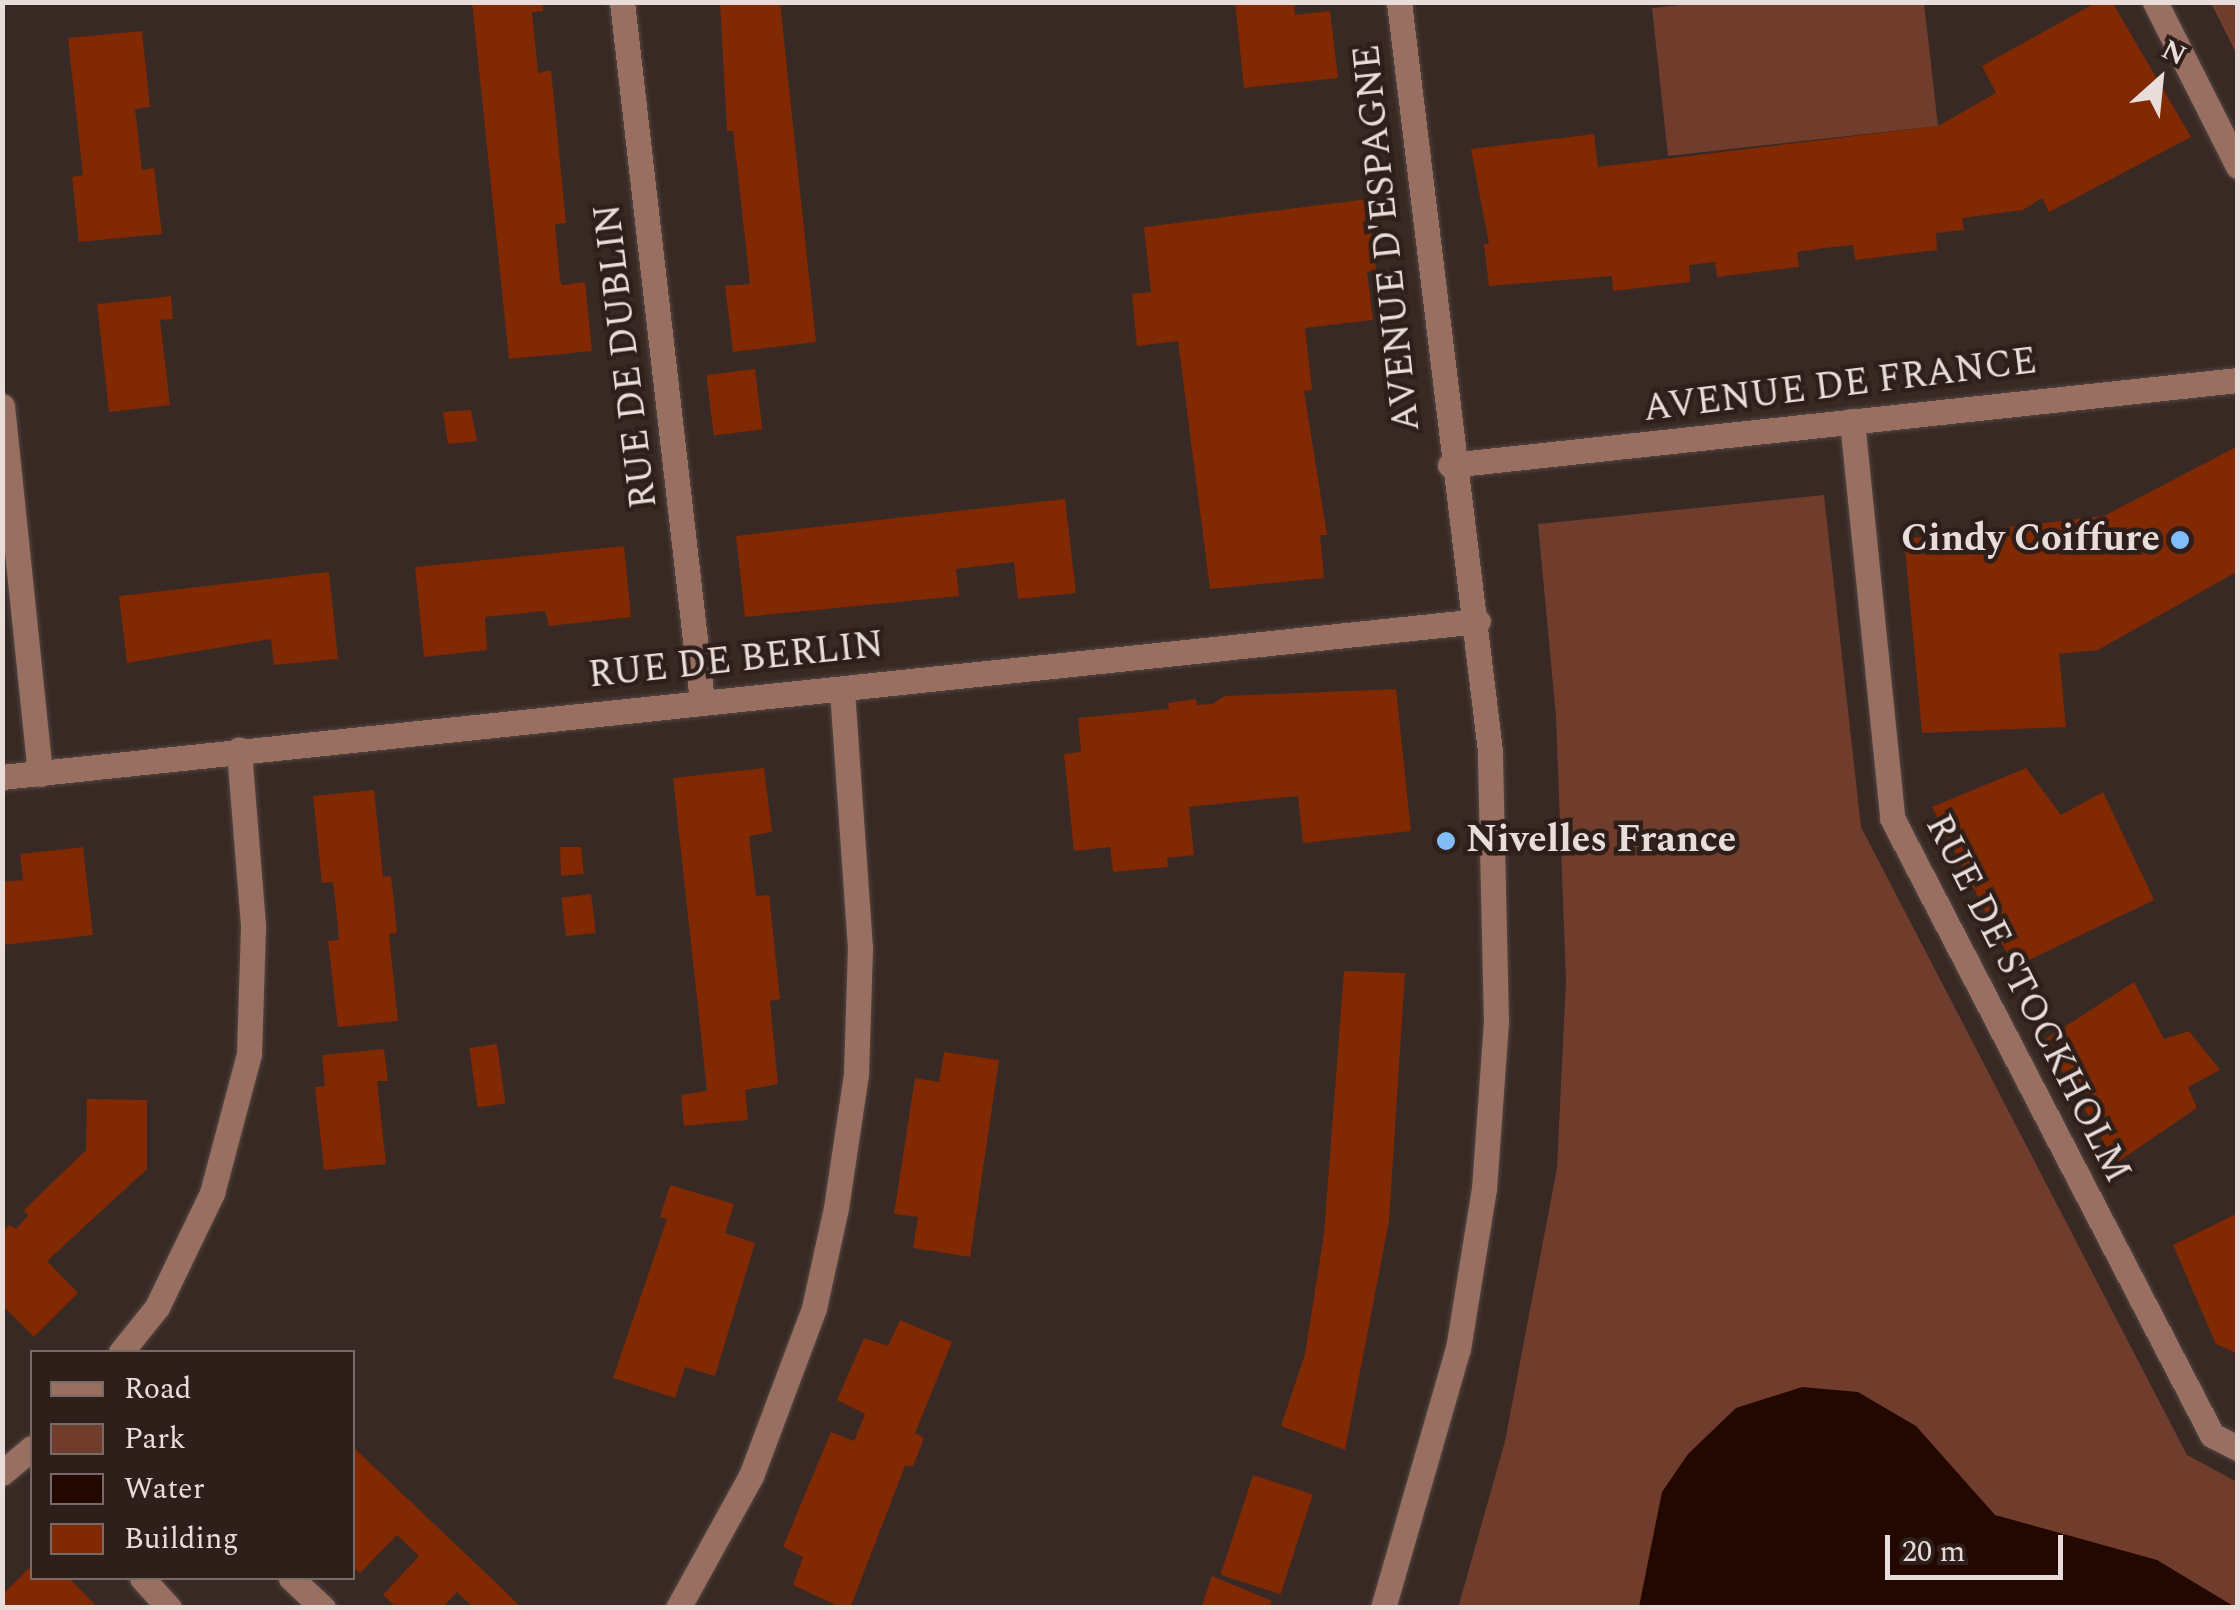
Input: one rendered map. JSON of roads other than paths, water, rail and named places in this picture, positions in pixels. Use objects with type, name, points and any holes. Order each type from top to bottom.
[{"type":"street","name":"RUE DE DUBLIN","points":[[622,2],[702,701]]},
{"type":"street","name":"AVENUE D'ESPAGNE","points":[[1383,1608],[1458,1349],[1484,1189],[1496,1022],[1490,751],[1478,622],[1450,465],[1399,2]]},
{"type":"street","points":[[2155,2],[2238,166]]},
{"type":"street","name":"AVENUE DE FRANCE","points":[[1450,465],[2238,380]]},
{"type":"street","points":[[2,406],[40,774]]},
{"type":"street","name":"RUE DE STOCKHOLM","points":[[1852,421],[1892,818],[2212,1435],[2238,1448]]},
{"type":"street","name":"RUE DE BERLIN","points":[[2,778],[1478,622]]},
{"type":"street","points":[[678,1608],[751,1476],[814,1308],[836,1208],[856,1074],[860,948],[842,689]]},
{"type":"street","points":[[123,1350],[156,1307],[212,1193],[249,1054],[252,926],[239,750]]},
{"type":"street","points":[[2,1474],[30,1454]]},
{"type":"street","points":[[144,1580],[169,1608]]},
{"type":"street","points":[[293,1580],[323,1608]]},
{"type":"water","points":[[1802,1387],[1858,1392],[1916,1426],[1995,1515],[2157,1560],[2235,1607],[1639,1607],[1662,1492],[1688,1454],[1736,1408]]},
{"type":"place","name":"Cindy Coiffure","points":[[2180,540]]},
{"type":"place","name":"Nivelles France","points":[[1446,841]]}]
